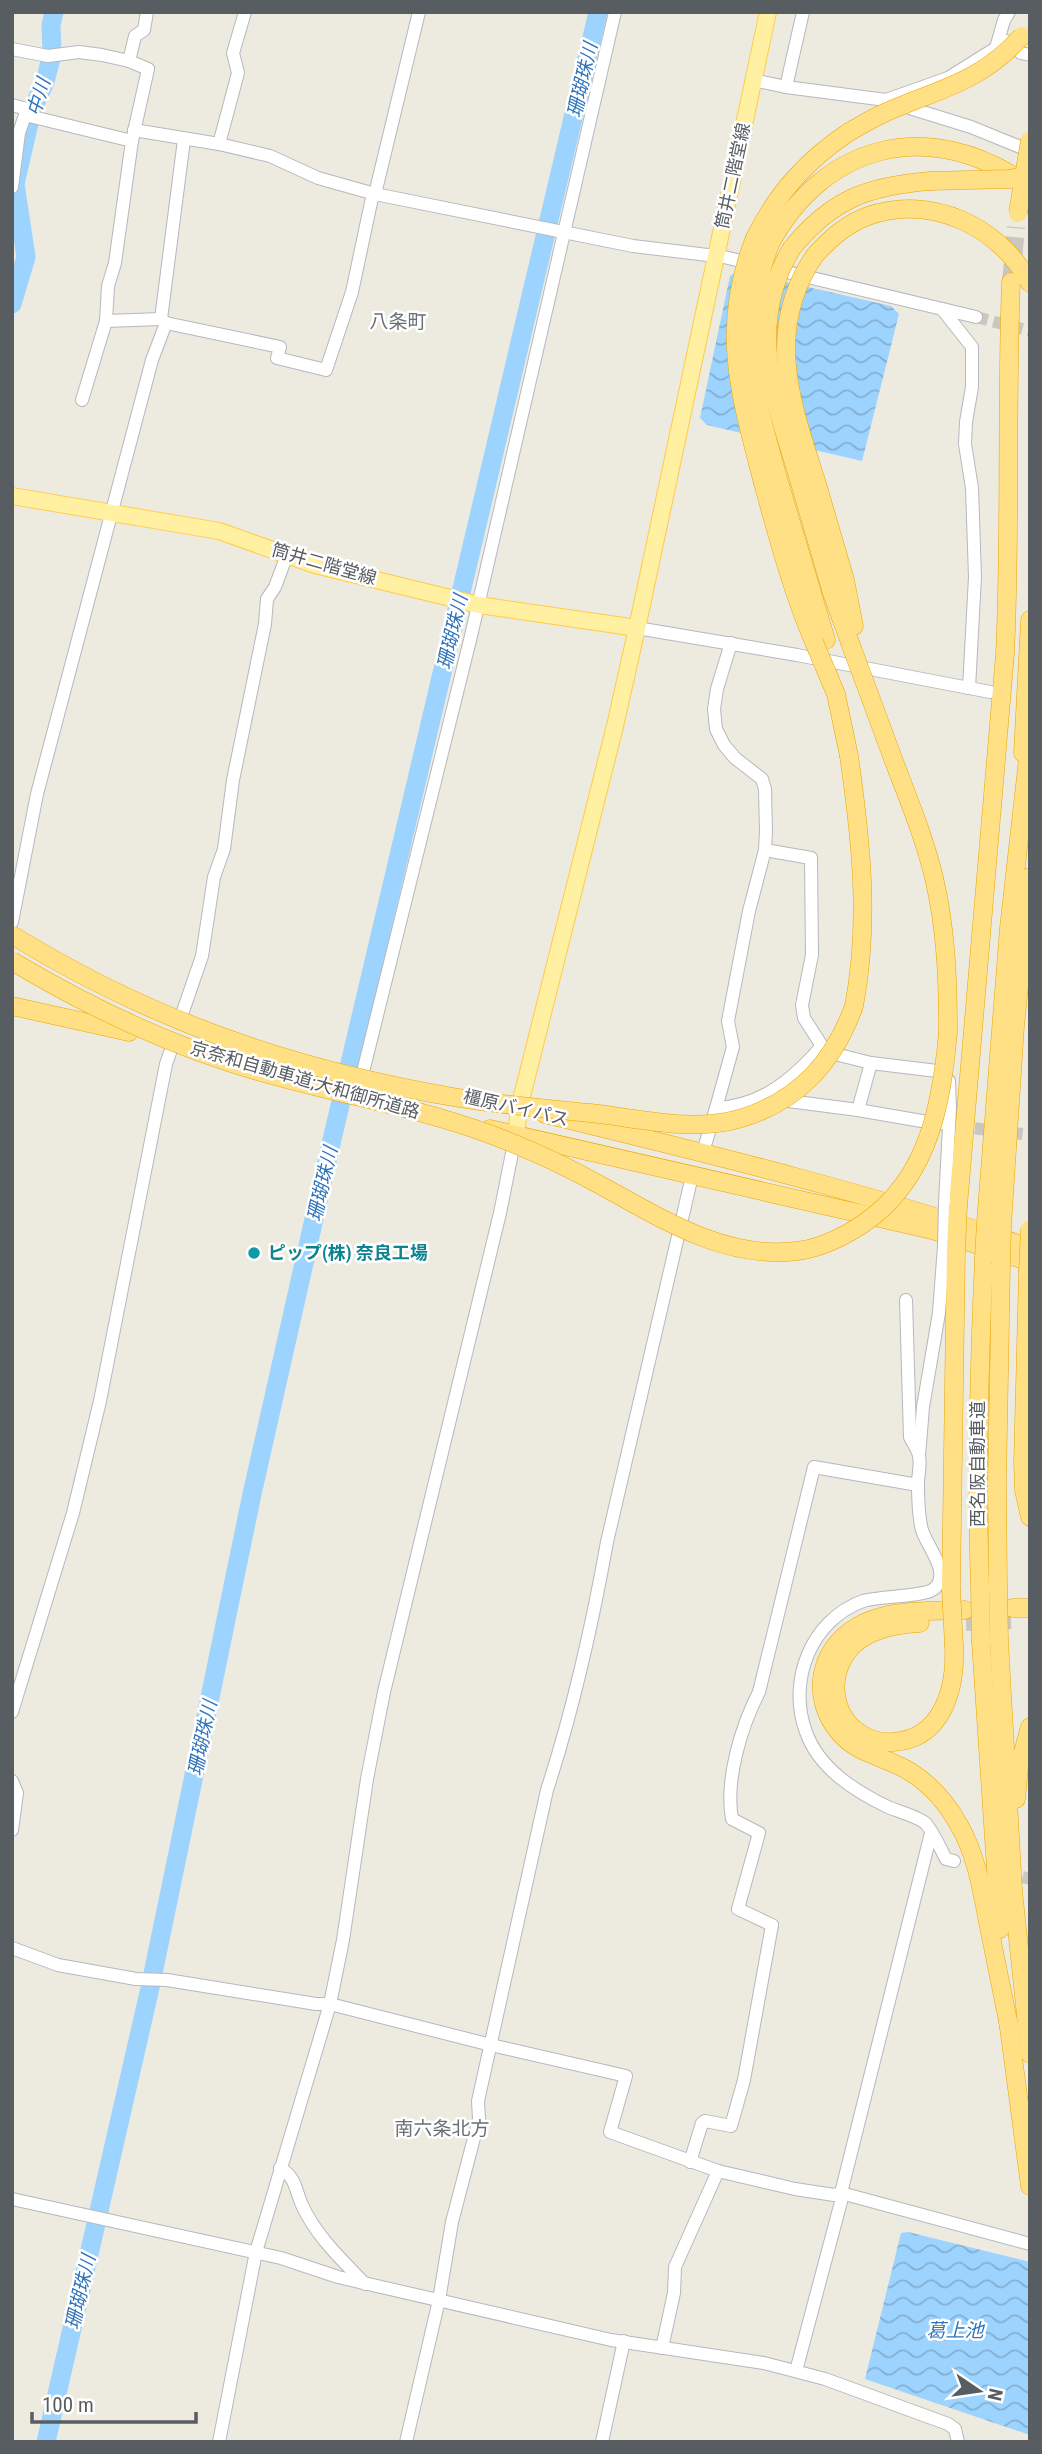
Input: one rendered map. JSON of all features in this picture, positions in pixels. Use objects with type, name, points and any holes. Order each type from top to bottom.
[{"type":"highway","points":[[763,240],[768,212],[804,166],[849,132],[881,114],[968,79],[990,67],[1008,52],[1026,31]]},
{"type":"highway","points":[[1017,220],[1030,140]]},
{"type":"highway","points":[[763,240],[814,186],[846,165],[888,149],[939,147],[962,152],[997,167],[1030,187]]},
{"type":"highway","points":[[808,484],[771,382],[767,353],[768,306],[778,274],[792,248],[823,215],[857,194],[900,183],[1030,176]]},
{"type":"highway","points":[[808,484],[789,389],[785,351],[789,314],[795,290],[816,255],[846,227],[888,211],[928,211],[950,215],[992,236],[1010,252],[1030,283]]},
{"type":"highway","name":"京奈和自動車道;大和御所道路","points":[[12,935],[98,985],[197,1029],[290,1060],[455,1098],[665,1123],[718,1123],[741,1119],[764,1110],[805,1084],[836,1048],[854,1006],[863,940],[862,853],[849,756],[836,694],[771,483],[754,382],[749,331],[763,240]]},
{"type":"highway","points":[[1010,2031],[981,1883],[960,1825],[941,1798],[919,1777],[847,1740],[830,1720],[821,1694],[824,1668],[830,1655],[846,1634],[858,1625],[903,1612],[965,1616],[905,1624],[887,1627],[861,1638],[845,1654],[835,1679],[835,1693],[844,1718],[853,1728],[875,1741],[900,1741],[924,1732],[945,1708],[955,1662],[954,1646],[951,1589],[950,1248],[1005,654],[1009,570],[1008,357],[1011,282]]},
{"type":"highway","name":"京奈和自動車道;大和御所道路","points":[[12,961],[113,1016],[190,1049],[236,1065],[450,1121],[494,1136],[569,1168],[667,1222],[716,1243],[756,1251],[797,1251],[821,1246],[862,1225],[881,1210],[911,1175],[922,1155],[935,1119],[945,1068],[948,1032],[946,957],[934,878],[922,836],[864,681],[855,648],[845,580],[808,484]]},
{"type":"highway","points":[[1020,820],[1030,620]]},
{"type":"highway","name":"西名阪自動車道","points":[[1030,741],[999,1039],[993,1261],[978,1394],[977,1488],[989,1586],[995,1877],[1010,2031],[1030,2186]]},
{"type":"highway","name":"西名阪自動車道","points":[[994,1224],[1008,1113],[1030,877]]},
{"type":"highway","points":[[1024,929],[1030,898]]},
{"type":"highway","name":"橿原バイパス","points":[[12,943],[114,999],[179,1023],[334,1066],[703,1152],[857,1193],[1024,1245]]},
{"type":"highway","name":"橿原バイパス","points":[[12,970],[129,1032],[247,1070],[353,1097],[932,1230],[1029,1267]]},
{"type":"highway","points":[[12,1006],[129,1032]]},
{"type":"highway","points":[[1030,1229],[1023,1463],[1024,1490],[1030,1517]]},
{"type":"highway","name":"西名阪自動車道","points":[[990,1642],[1030,2054]]},
{"type":"highway","points":[[1024,2009],[1016,1790],[1018,1767],[1030,1727]]},
{"type":"main road","name":"筒井二階堂線","points":[[516,1135],[519,1108],[637,628],[768,12]]},
{"type":"main road","name":"筒井二階堂線","points":[[12,496],[219,531],[315,565],[477,605],[637,628]]},
{"type":"street","points":[[130,61],[135,36],[144,30],[147,12]]},
{"type":"street","points":[[219,144],[238,73],[233,53],[244,12]]},
{"type":"street","points":[[106,321],[163,321],[280,347],[277,358],[326,370],[352,292],[419,12]]},
{"type":"street","points":[[361,1072],[477,605],[615,12]]},
{"type":"street","points":[[786,87],[803,12]]},
{"type":"street","points":[[886,100],[939,82],[996,48],[1009,12]]},
{"type":"street","points":[[1001,36],[1021,53],[1030,55]]},
{"type":"street","points":[[12,49],[51,55],[79,51],[130,61],[148,69],[133,135],[115,263],[108,286],[106,321],[82,400]]},
{"type":"street","points":[[753,80],[886,100],[982,131],[1030,151]]},
{"type":"street","points":[[12,106],[27,109],[30,117]]},
{"type":"street","points":[[30,117],[133,135],[219,144],[270,156],[318,178],[374,194],[633,246],[715,256],[976,317]]},
{"type":"street","points":[[12,187],[19,133],[30,117]]},
{"type":"street","points":[[12,922],[37,794],[163,321],[184,140]]},
{"type":"street","points":[[942,309],[972,347],[972,387],[965,444],[971,488],[975,577],[969,688]]},
{"type":"street","points":[[179,1023],[202,956],[214,877],[224,849],[233,780],[265,624],[267,599],[275,587],[287,555]]},
{"type":"street","points":[[637,628],[990,692]]},
{"type":"street","points":[[703,1152],[733,1047],[729,1021],[750,911],[765,850],[765,789],[762,779],[723,745],[716,729],[714,709],[717,690],[731,643]]},
{"type":"street","points":[[765,850],[811,858],[812,955],[802,1005],[804,1018],[822,1046],[839,1055],[871,1063],[937,1071],[948,1081],[952,1204]]},
{"type":"street","points":[[716,1108],[736,1107],[762,1097],[806,1064],[822,1046]]},
{"type":"street","points":[[12,1712],[73,1513],[100,1401],[166,1064],[172,1047]]},
{"type":"street","points":[[858,1110],[871,1063]]},
{"type":"street","points":[[762,1097],[943,1125]]},
{"type":"street","points":[[219,2442],[256,2252],[331,2004],[367,1779],[384,1692],[500,1213],[516,1135]]},
{"type":"street","points":[[406,2442],[439,2300],[452,2222],[479,2119],[478,2101],[547,1790],[562,1742],[598,1593],[610,1529],[692,1176]]},
{"type":"street","points":[[950,1248],[923,1407],[918,1485],[922,1532],[941,1572],[939,1583],[933,1591],[923,1594],[885,1596],[863,1601],[844,1611],[826,1625],[813,1643],[803,1666],[799,1690],[806,1732],[816,1753],[832,1773],[886,1806],[926,1823],[946,1859],[954,1861]]},
{"type":"street","points":[[906,1300],[910,1437],[919,1457]]},
{"type":"street","points":[[690,2162],[702,2123],[705,2121],[731,2126],[744,2080],[772,1925],[738,1909],[759,1833],[733,1819],[729,1799],[742,1735],[759,1692],[814,1467],[918,1485]]},
{"type":"street","points":[[12,1781],[18,1793],[12,1830]]},
{"type":"street","points":[[796,2371],[842,2198],[841,2193],[931,1833]]},
{"type":"street","points":[[12,1948],[58,1965],[136,1979],[167,1980],[316,2004],[331,2004],[626,2076],[610,2132],[718,2171],[795,2189],[834,2195],[841,2193],[1030,2244]]},
{"type":"street","points":[[280,2168],[290,2174],[313,2224],[366,2284]]},
{"type":"street","points":[[662,2348],[674,2293],[675,2267],[718,2171]]},
{"type":"street","points":[[12,2199],[256,2252],[366,2284],[611,2340],[764,2363],[796,2371],[948,2424],[957,2433],[958,2442]]},
{"type":"street","points":[[602,2442],[624,2341]]},
{"type":"water","points":[[738,271],[891,306],[899,314],[862,461],[707,425],[700,418],[730,276]]},
{"type":"water","name":"葛上池","points":[[908,2232],[1030,2262],[1030,2435],[865,2379],[901,2233]]},
{"type":"waterway","name":"中川","points":[[12,304],[26,257],[15,184],[32,110],[45,82],[52,54],[51,25],[54,12]]},
{"type":"waterway","name":"珊瑚珠川","points":[[46,2442],[150,1988],[252,1494],[330,1148],[598,12]]},
{"type":"tunnel","points":[[1011,282],[1016,227]]},
{"type":"tunnel","points":[[976,317],[1030,331]]},
{"type":"tunnel","points":[[957,1126],[1030,1135]]},
{"type":"tunnel","points":[[966,1622],[1013,1620]]},
{"type":"tunnel","points":[[1005,1873],[1030,1879]]},
{"type":"place","name":"ピップ(株) 奈良工場","points":[[254,1253]]},
{"type":"district","name":"八条町","points":[[398,321]]},
{"type":"district","name":"南六条北方","points":[[442,2128]]}]
